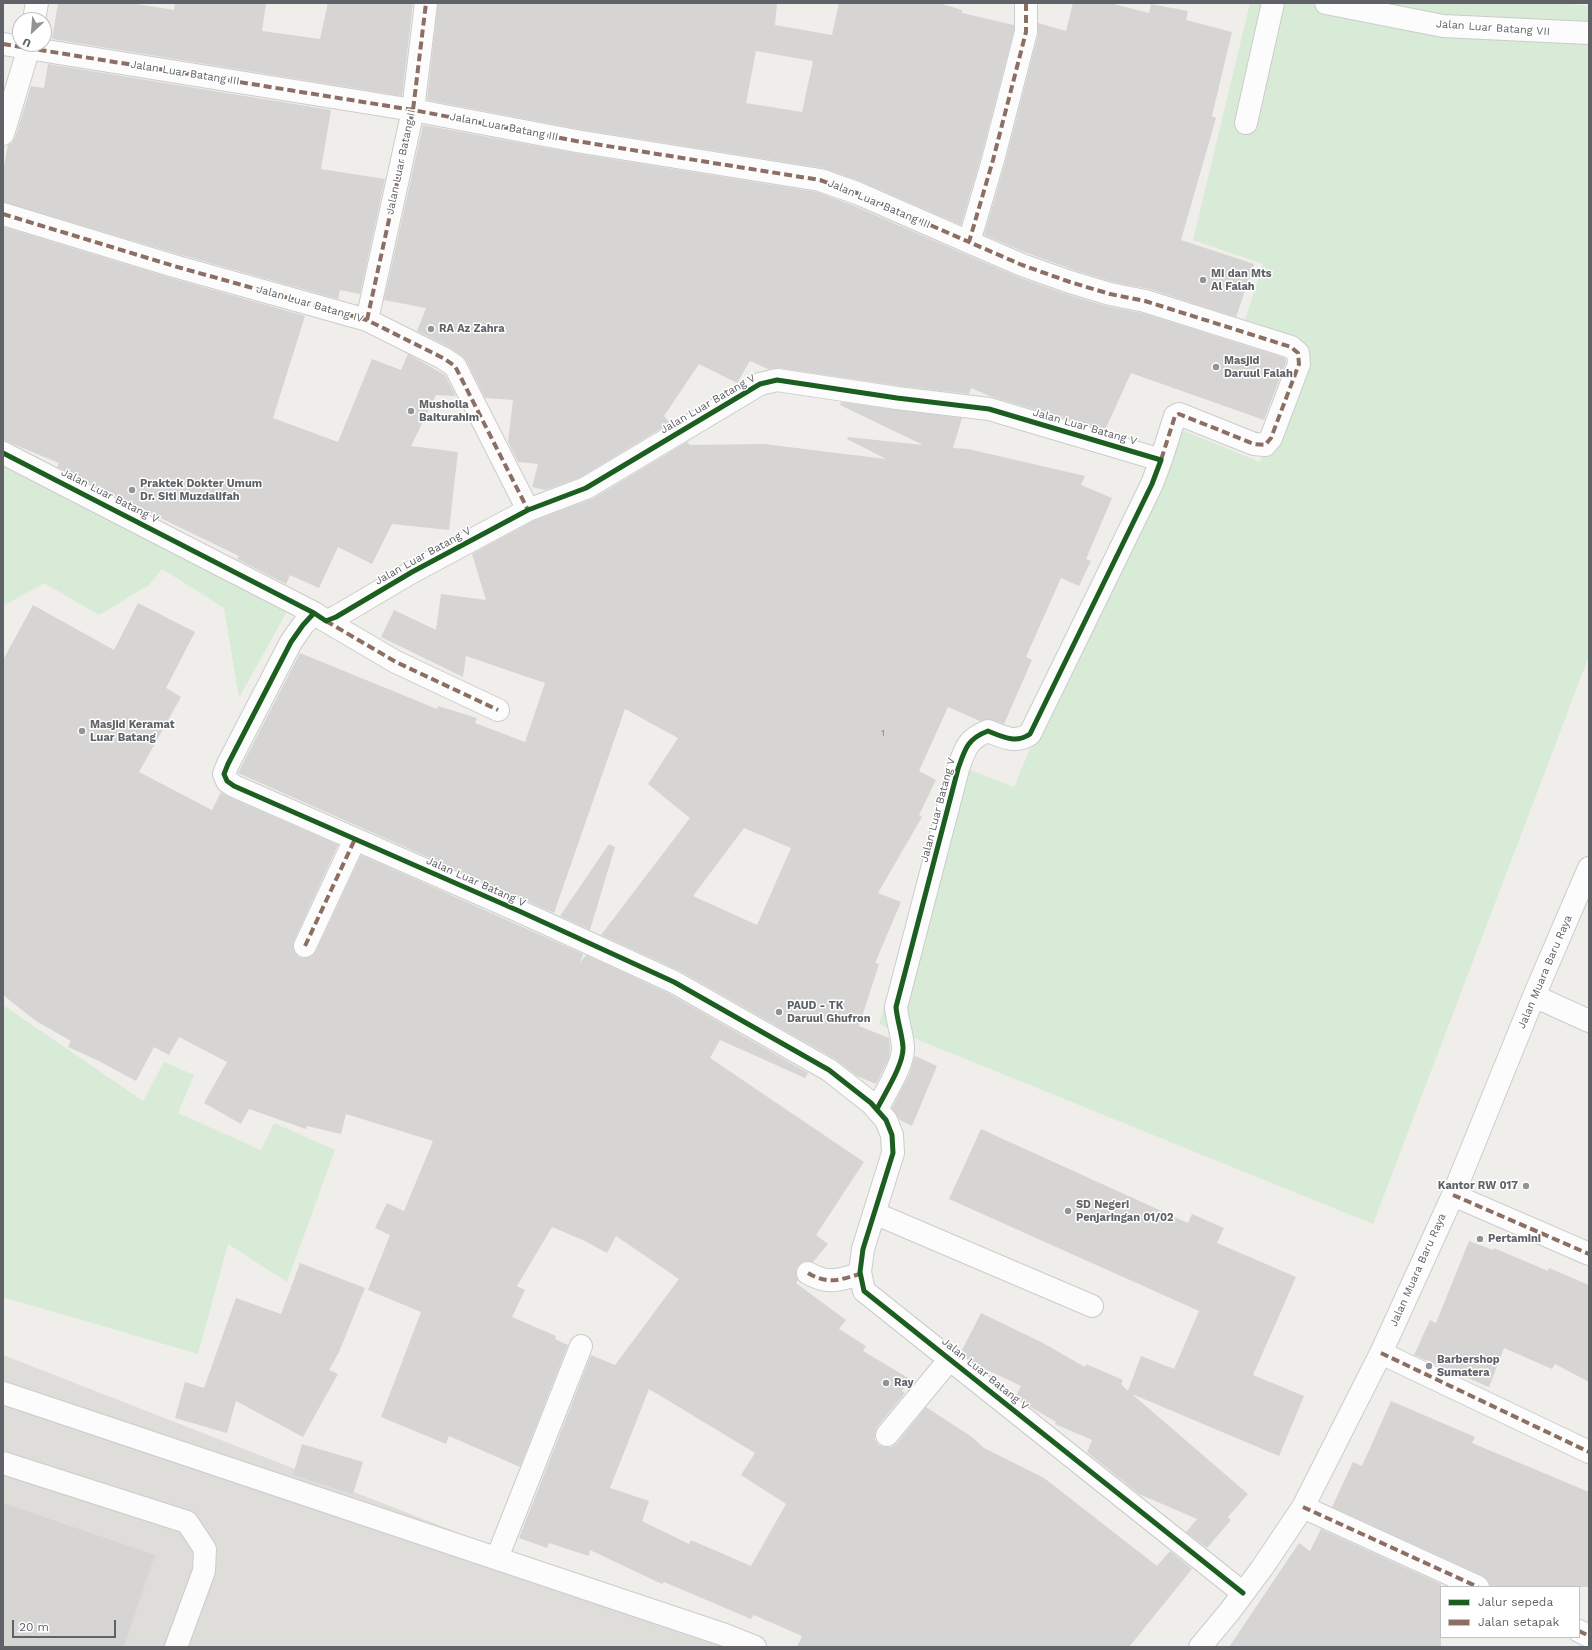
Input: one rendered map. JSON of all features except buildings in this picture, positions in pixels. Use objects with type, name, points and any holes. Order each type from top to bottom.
[{"type":"street","name":"Jalan Luar Batang II","points":[[367,320],[413,110],[426,3]]},
{"type":"street","points":[[969,242],[993,160],[1026,32],[1026,3]]},
{"type":"street","points":[[1246,123],[1273,3]]},
{"type":"street","name":"Jalan Luar Batang VII","points":[[1326,3],[1442,26],[1589,33]]},
{"type":"street","name":"Jalan Luar Batang III","points":[[52,50],[413,110],[576,141],[820,180],[856,193],[1022,265],[1070,282],[1110,294],[1160,306],[1291,347],[1298,354],[1299,364],[1271,438],[1265,445],[1254,444],[1179,414],[1175,416],[1161,460]]},
{"type":"street","points":[[3,134],[27,52]]},
{"type":"street","name":"Jalan Luar Batang IV","points":[[3,214],[174,266],[367,320],[443,358],[455,366],[528,510]]},
{"type":"street","name":"Jalan Luar Batang V","points":[[877,1109],[900,1064],[903,1048],[896,1007],[964,750],[970,741],[977,735],[988,731],[1012,740],[1024,739],[1030,734],[1152,484],[1161,460],[989,409],[897,398],[777,380],[760,384],[586,488],[528,510],[412,572],[336,617],[320,617],[303,625],[291,642],[228,764],[224,774],[227,781],[234,786],[519,911],[674,982],[828,1070],[872,1103],[886,1120],[892,1135],[892,1153],[863,1249],[860,1274],[864,1291],[1243,1593]]},
{"type":"street","name":"Jalan Luar Batang V","points":[[3,453],[320,617]]},
{"type":"street","points":[[320,617],[396,662],[498,710]]},
{"type":"street","points":[[305,946],[355,839]]},
{"type":"street","name":"Jalan Muara Baru Raya","points":[[1200,1647],[1230,1611],[1262,1568],[1303,1507],[1381,1353],[1453,1195],[1534,996],[1583,896],[1589,868]]},
{"type":"street","points":[[1534,996],[1589,1021]]},
{"type":"street","points":[[1453,1195],[1589,1254]]},
{"type":"street","points":[[874,1213],[1092,1306]]},
{"type":"street","points":[[808,1273],[821,1280],[829,1281],[860,1274]]},
{"type":"street","points":[[498,1558],[581,1346]]},
{"type":"street","points":[[1381,1353],[1589,1452]]},
{"type":"street","points":[[887,1435],[950,1359]]},
{"type":"street","points":[[3,1393],[498,1558],[755,1647]]},
{"type":"street","points":[[3,1464],[187,1522],[205,1549],[204,1571],[176,1647]]},
{"type":"street","points":[[1303,1507],[1476,1586]]},
{"type":"street","points":[[1580,1632],[1589,1636]]},
{"type":"shaded area","points":[[3,1355],[751,1647],[3,1647]]},
{"type":"green space","points":[[1250,3],[1561,3],[1589,6],[1589,656],[1373,1224],[879,1024],[955,764],[1014,787],[1165,423],[1260,462],[1300,360],[1240,335],[1263,264],[1193,240]]},
{"type":"green space","points":[[3,467],[290,606],[239,698],[224,608],[162,569],[149,585],[99,615],[44,583],[3,606]]},
{"type":"green space","points":[[3,1005],[143,1101],[164,1062],[194,1075],[178,1113],[261,1150],[274,1123],[335,1150],[287,1282],[228,1244],[198,1354],[3,1297]]},
{"type":"marked path","points":[[367,320],[413,110],[426,3]]},
{"type":"marked path","points":[[1026,3],[1026,32],[993,160],[969,242],[1022,265],[1070,282],[1110,294],[1145,301],[1291,347],[1298,353],[1299,364],[1271,438],[1265,445],[1254,444],[1179,414],[1175,416],[1161,460]]},
{"type":"marked path","points":[[3,44],[413,110],[576,141],[820,180],[857,193],[969,242]]},
{"type":"marked path","points":[[3,214],[174,266],[367,320],[443,358],[455,366],[528,510]]},
{"type":"marked path","points":[[326,621],[396,662],[498,710]]},
{"type":"marked path","points":[[305,946],[355,839]]},
{"type":"marked path","points":[[1453,1195],[1589,1254]]},
{"type":"marked path","points":[[808,1273],[815,1277],[828,1280],[840,1279],[860,1274]]},
{"type":"marked path","points":[[1381,1353],[1589,1452]]},
{"type":"marked path","points":[[1303,1507],[1476,1586]]},
{"type":"marked path","points":[[1580,1632],[1589,1636]]},
{"type":"cycle path","points":[[3,453],[314,613],[326,621],[336,617],[412,572],[528,510],[586,488],[760,384],[777,380],[897,398],[989,409],[1161,460],[1152,484],[1030,734],[1020,739],[1015,739],[1004,737],[988,731],[971,741],[965,750],[958,769],[896,1007],[903,1047],[902,1054],[897,1070],[877,1109]]},
{"type":"cycle path","points":[[314,613],[291,642],[228,764],[224,774],[227,781],[234,786],[519,911],[674,982],[829,1070],[871,1103],[886,1120],[892,1135],[893,1153],[863,1249],[860,1272],[864,1291],[1243,1593]]},
{"type":"place","name":"MI dan Mts Al Falah","points":[[1203,280]]},
{"type":"place","name":"RA Az Zahra","points":[[431,329]]},
{"type":"place","name":"Masjid Daruul Falah","points":[[1216,367]]},
{"type":"place","name":"Musholla Baiturahim","points":[[411,411]]},
{"type":"place","name":"Praktek Dokter Umum Dr. Siti Muzdalifah","points":[[132,490]]},
{"type":"place","name":"Masjid Keramat Luar Batang","points":[[82,731]]},
{"type":"place","name":"PAUD - TK Daruul Ghufron","points":[[779,1012]]},
{"type":"place","name":"Kantor RW 017","points":[[1526,1186]]},
{"type":"place","name":"SD Negeri Penjaringan 01/02","points":[[1068,1211]]},
{"type":"place","name":"Pertamini","points":[[1480,1239]]},
{"type":"place","name":"Barbershop Sumatera","points":[[1429,1366]]},
{"type":"place","name":"Ray","points":[[886,1383]]}]
